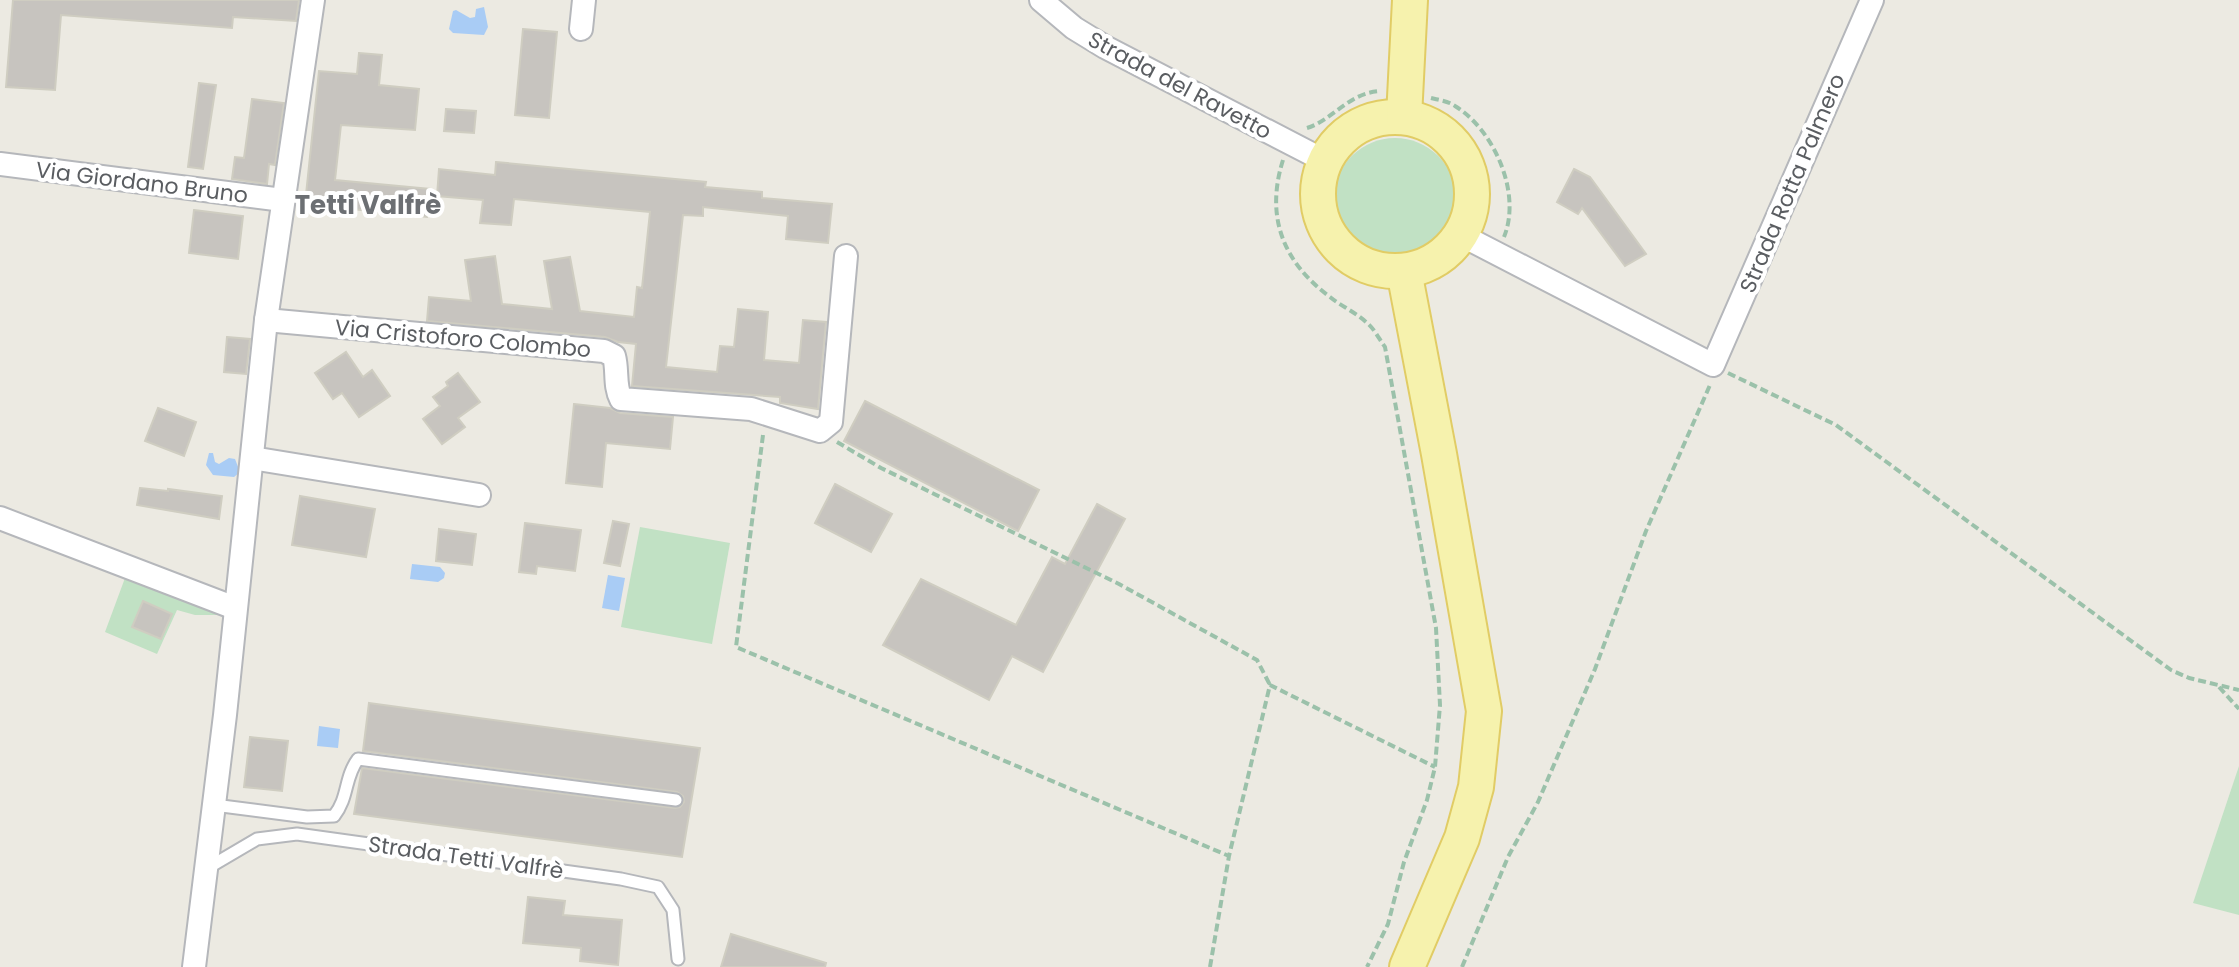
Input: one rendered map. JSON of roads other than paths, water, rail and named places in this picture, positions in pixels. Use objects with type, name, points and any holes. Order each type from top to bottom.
[{"type":"main road","points":[[1404,103],[1450,139],[1468,168],[1472,202],[1461,235],[1436,259],[1404,271],[1369,267],[1340,249],[1329,235],[1318,203],[1318,185],[1325,161],[1340,139],[1353,128],[1386,117],[1404,103],[1410,0]]},
{"type":"main road","points":[[1404,271],[1484,711],[1476,787],[1462,838],[1407,967]]},
{"type":"street","points":[[194,967],[266,320],[313,0]]},
{"type":"street","points":[[581,29],[584,0]]},
{"type":"street","name":"Strada del Ravetto","points":[[1041,0],[1074,28],[1105,47],[1296,135],[1325,161]]},
{"type":"street","name":"Strada Rotta Palmero","points":[[1461,235],[1716,367],[1872,0]]},
{"type":"street","name":"Via Giordano Bruno","points":[[0,164],[283,200]]},
{"type":"street","name":"Via Cristoforo Colombo","points":[[266,320],[604,351],[614,356],[618,370],[617,392],[621,399],[751,409],[820,431],[831,422],[846,256]]},
{"type":"street","points":[[252,458],[479,495]]},
{"type":"street","points":[[0,518],[235,608]]},
{"type":"lane","points":[[214,805],[307,817],[334,816],[344,804],[350,769],[358,759],[676,800]]},
{"type":"lane","name":"Strada Tetti Valfrè","points":[[206,870],[257,839],[297,834],[621,879],[658,887],[673,910],[678,959]]},
{"type":"water","points":[[484,7],[488,27],[484,35],[453,33],[449,29],[453,11],[470,18],[475,17],[476,9]]},
{"type":"water","points":[[209,453],[213,453],[215,462],[219,464],[229,458],[235,459],[240,472],[234,477],[213,475],[206,465]]},
{"type":"water","points":[[412,564],[440,567],[445,573],[444,578],[438,582],[410,579]]},
{"type":"water","points":[[608,575],[625,578],[619,611],[602,608]]},
{"type":"water","points":[[319,726],[340,729],[338,748],[317,746]]},
{"type":"district","name":"Tetti Valfrè","points":[[368,205]]}]
